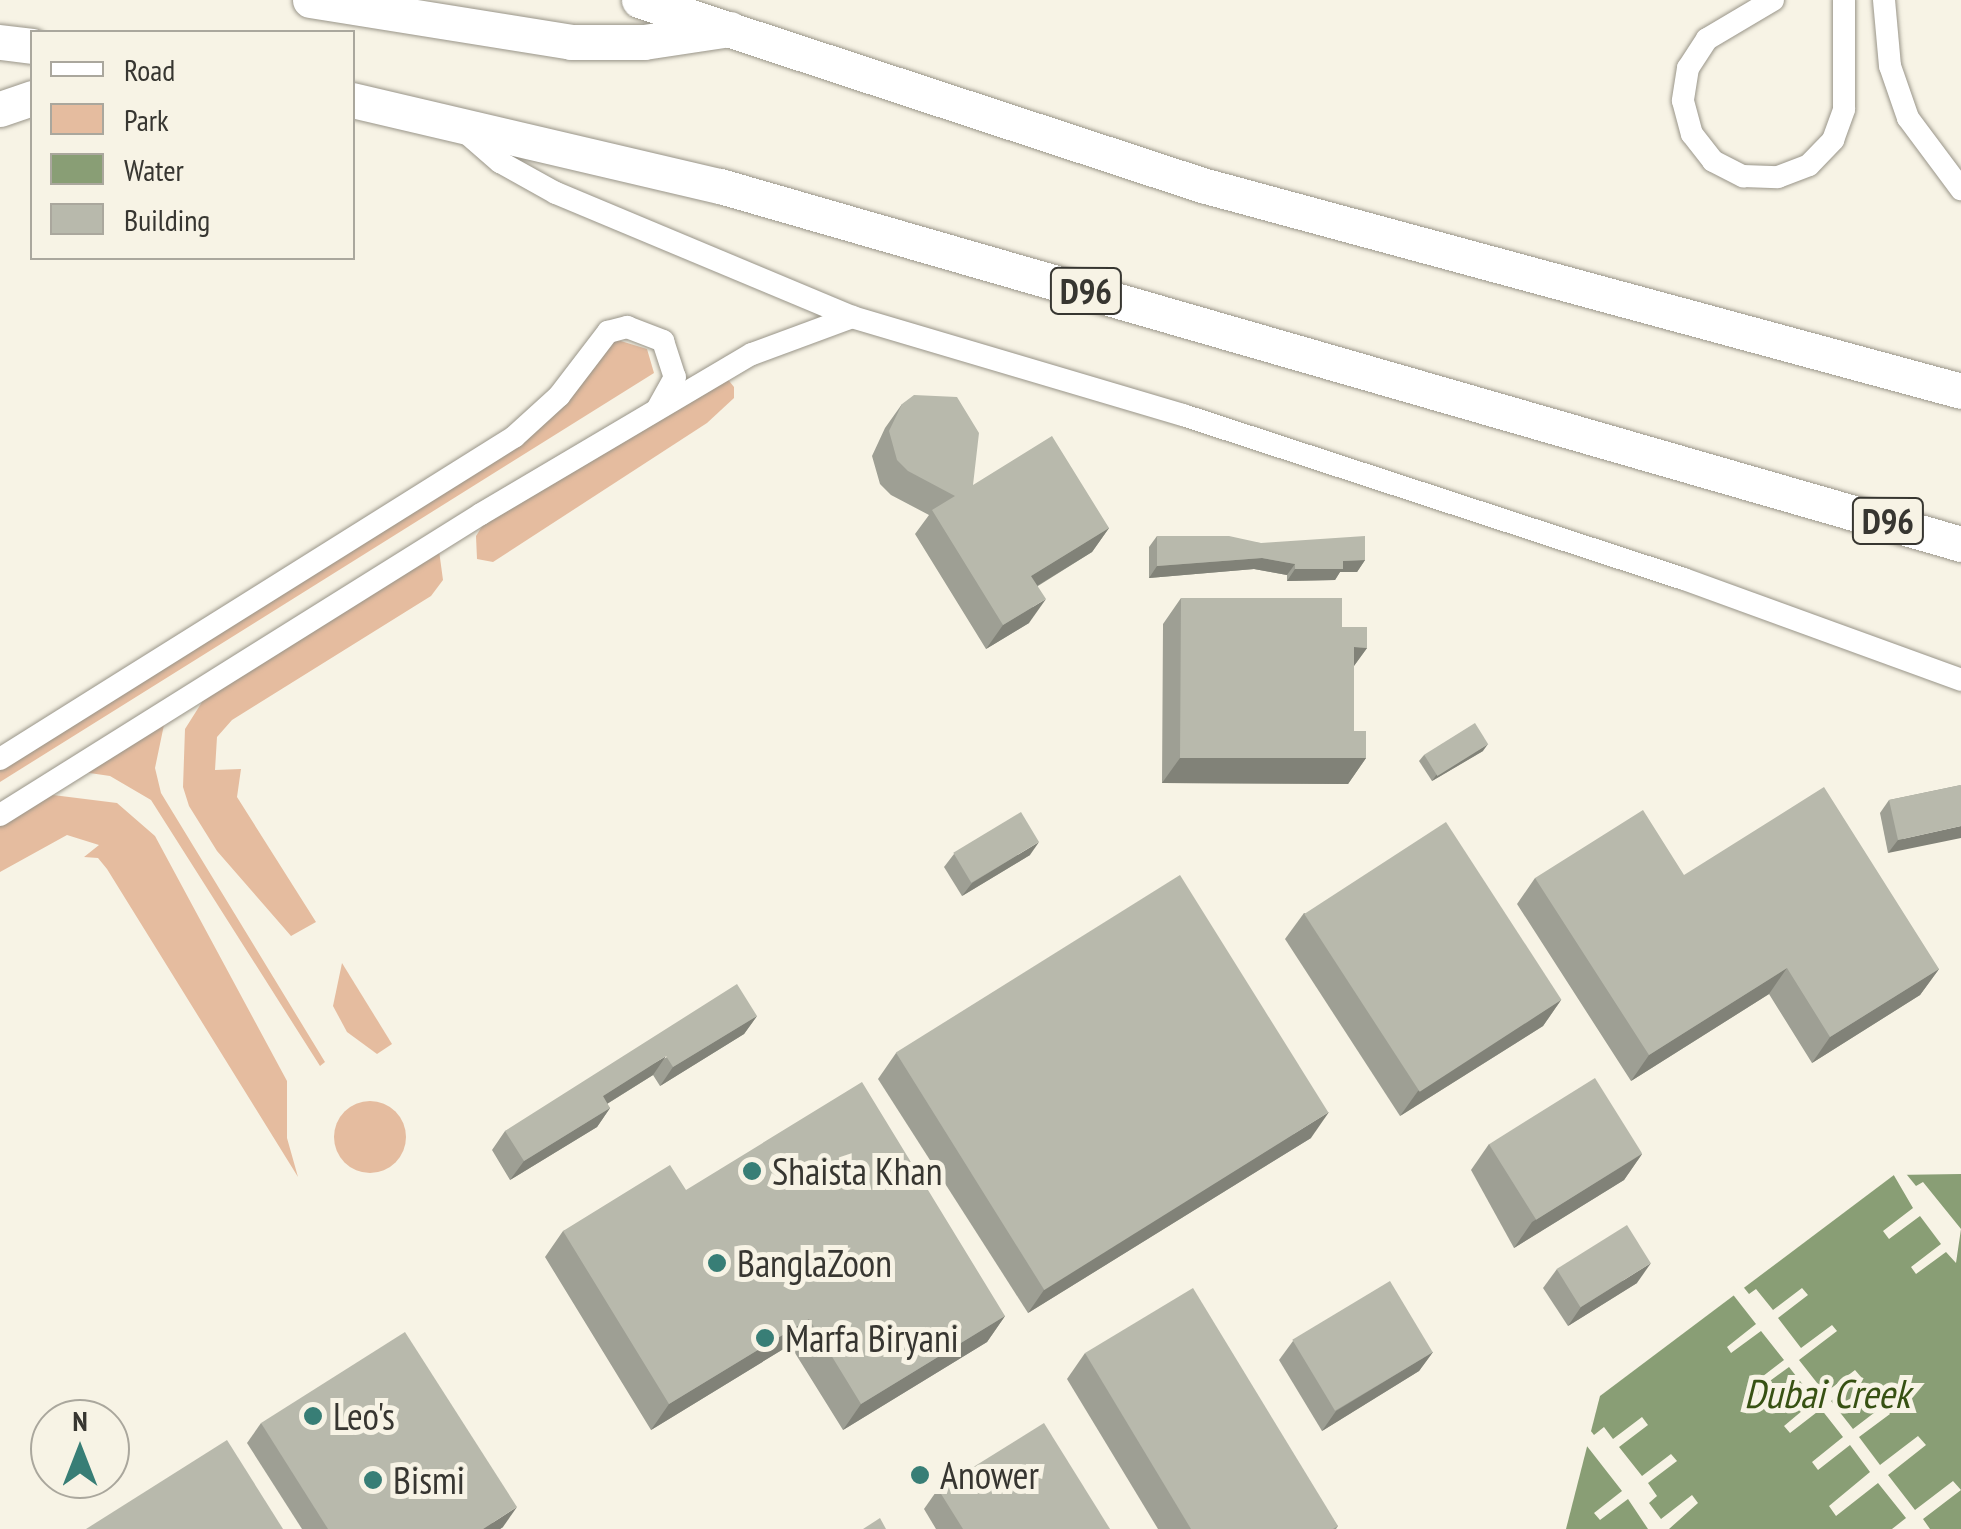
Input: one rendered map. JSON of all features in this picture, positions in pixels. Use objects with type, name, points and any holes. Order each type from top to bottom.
[{"type":"main road","points":[[310,0],[571,42],[644,42],[736,28]]},
{"type":"main road","points":[[639,0],[736,28],[941,103],[1202,184],[1961,392]]},
{"type":"main road","points":[[0,42],[30,46]]},
{"type":"main road","points":[[0,108],[30,99]]},
{"type":"main road","name":"D96","points":[[355,101],[452,119],[739,192],[1961,544]]},
{"type":"street","points":[[1773,0],[1707,40],[1688,68],[1683,102],[1692,134],[1713,161],[1744,176],[1778,177],[1810,165],[1833,140],[1844,109],[1844,0]]},
{"type":"street","points":[[1884,0],[1890,66],[1908,118],[1961,190]]},
{"type":"street","points":[[452,119],[500,162],[556,193],[852,317],[1420,493],[1961,680]]},
{"type":"street","points":[[0,815],[656,411],[785,338],[852,317]]},
{"type":"street","points":[[0,759],[514,437],[559,396],[608,332],[627,327],[663,341],[675,378],[656,411]]},
{"type":"green space","points":[[611,338],[647,349],[654,373],[0,782],[0,763],[518,439]]},
{"type":"green space","points":[[721,371],[734,387],[734,398],[707,423],[493,562],[477,559],[476,536],[486,520]]},
{"type":"green space","points":[[438,543],[443,580],[431,596],[232,720],[217,737],[215,770],[241,769],[237,797],[316,922],[291,936],[217,851],[189,806],[183,787],[185,729],[209,691]]},
{"type":"green space","points":[[165,720],[155,768],[161,793],[325,1062],[320,1066],[151,800],[110,776],[76,771]]},
{"type":"green space","points":[[53,795],[117,803],[155,836],[287,1081],[287,1138],[298,1177],[107,869],[98,858],[84,857],[99,845],[67,835],[0,872],[0,820]]},
{"type":"green space","points":[[342,963],[392,1044],[377,1054],[347,1032],[333,1006]]},
{"type":"green space","points":[[370,1101],[396,1111],[406,1137],[396,1163],[370,1173],[344,1163],[334,1137],[344,1111]]},
{"type":"water","name":"Dubai Creek","points":[[1961,1174],[1961,1529],[1566,1529],[1600,1396],[1894,1175]]},
{"type":"pier","points":[[1903,1170],[1916,1186],[1923,1182],[1961,1229],[1956,1263],[1946,1252],[1916,1274],[1911,1267],[1941,1244],[1920,1216],[1889,1239],[1883,1231],[1913,1208],[1892,1172]]},
{"type":"pier","points":[[1741,1284],[1749,1294],[1756,1289],[1773,1310],[1802,1288],[1808,1295],[1778,1318],[1801,1348],[1832,1325],[1837,1331],[1799,1360],[1825,1393],[1855,1370],[1861,1377],[1831,1401],[1853,1429],[1883,1406],[1890,1414],[1859,1437],[1880,1465],[1918,1436],[1926,1445],[1888,1475],[1915,1510],[1953,1481],[1961,1490],[1923,1519],[1930,1529],[1892,1529],[1906,1518],[1878,1483],[1836,1516],[1829,1506],[1870,1472],[1850,1445],[1818,1470],[1812,1462],[1843,1437],[1821,1409],[1790,1433],[1784,1426],[1815,1400],[1789,1367],[1759,1389],[1754,1383],[1784,1360],[1761,1331],[1731,1353],[1727,1347],[1756,1324],[1731,1292]]},
{"type":"pier","points":[[1642,1417],[1648,1425],[1619,1447],[1642,1476],[1671,1454],[1677,1461],[1648,1483],[1657,1496],[1649,1503],[1661,1519],[1692,1495],[1698,1503],[1669,1529],[1648,1529],[1628,1499],[1600,1520],[1594,1513],[1622,1491],[1583,1441],[1587,1426],[1594,1435],[1604,1427],[1613,1439]]},
{"type":"building","points":[[914,395],[957,397],[979,433],[973,485],[1052,436],[1109,528],[1031,576],[1046,599],[1003,625],[932,510],[955,496],[908,471],[897,460],[889,431],[902,404]]},
{"type":"building","points":[[1157,536],[1229,536],[1261,543],[1365,536],[1365,560],[1343,561],[1343,569],[1295,569],[1295,564],[1262,558],[1157,566]]},
{"type":"building","points":[[1181,598],[1342,598],[1342,627],[1367,627],[1367,648],[1354,647],[1354,731],[1366,731],[1366,758],[1180,758]]},
{"type":"building","points":[[1475,723],[1488,744],[1437,776],[1424,755]]},
{"type":"building","points":[[1961,785],[1961,826],[1898,840],[1889,800]]},
{"type":"building","points":[[1824,787],[1939,969],[1830,1037],[1787,968],[1649,1055],[1535,878],[1643,810],[1684,875]]},
{"type":"building","points":[[1021,812],[1039,842],[971,883],[953,853]]},
{"type":"building","points":[[1446,822],[1561,1000],[1420,1092],[1304,914]]},
{"type":"building","points":[[1180,875],[1328,1112],[1044,1290],[896,1053]]},
{"type":"building","points":[[737,984],[757,1016],[673,1067],[666,1056],[603,1096],[610,1108],[524,1161],[505,1131]]},
{"type":"building","points":[[1595,1078],[1642,1153],[1536,1220],[1489,1144]]},
{"type":"building","points":[[862,1082],[1005,1316],[861,1404],[809,1319],[669,1404],[563,1231],[670,1165],[686,1190]]},
{"type":"building","points":[[1627,1225],[1651,1263],[1580,1307],[1557,1269]]},
{"type":"building","points":[[1390,1281],[1433,1352],[1335,1411],[1292,1340]]},
{"type":"building","points":[[1193,1288],[1338,1526],[1333,1529],[1191,1529],[1085,1353]]},
{"type":"building","points":[[405,1332],[517,1507],[483,1529],[328,1529],[261,1423]]},
{"type":"building","points":[[1044,1423],[1110,1529],[963,1529],[938,1489]]},
{"type":"building","points":[[227,1440],[283,1529],[86,1529]]},
{"type":"building","points":[[880,1518],[886,1529],[863,1529]]},
{"type":"place","name":"Shaista Khan","points":[[752,1171]]},
{"type":"place","name":"BanglaZoon","points":[[717,1263]]},
{"type":"place","name":"Marfa Biryani","points":[[765,1338]]},
{"type":"place","name":"Leo's","points":[[313,1416]]},
{"type":"place","name":"Anower","points":[[920,1475]]},
{"type":"place","name":"Bismi","points":[[373,1480]]}]
